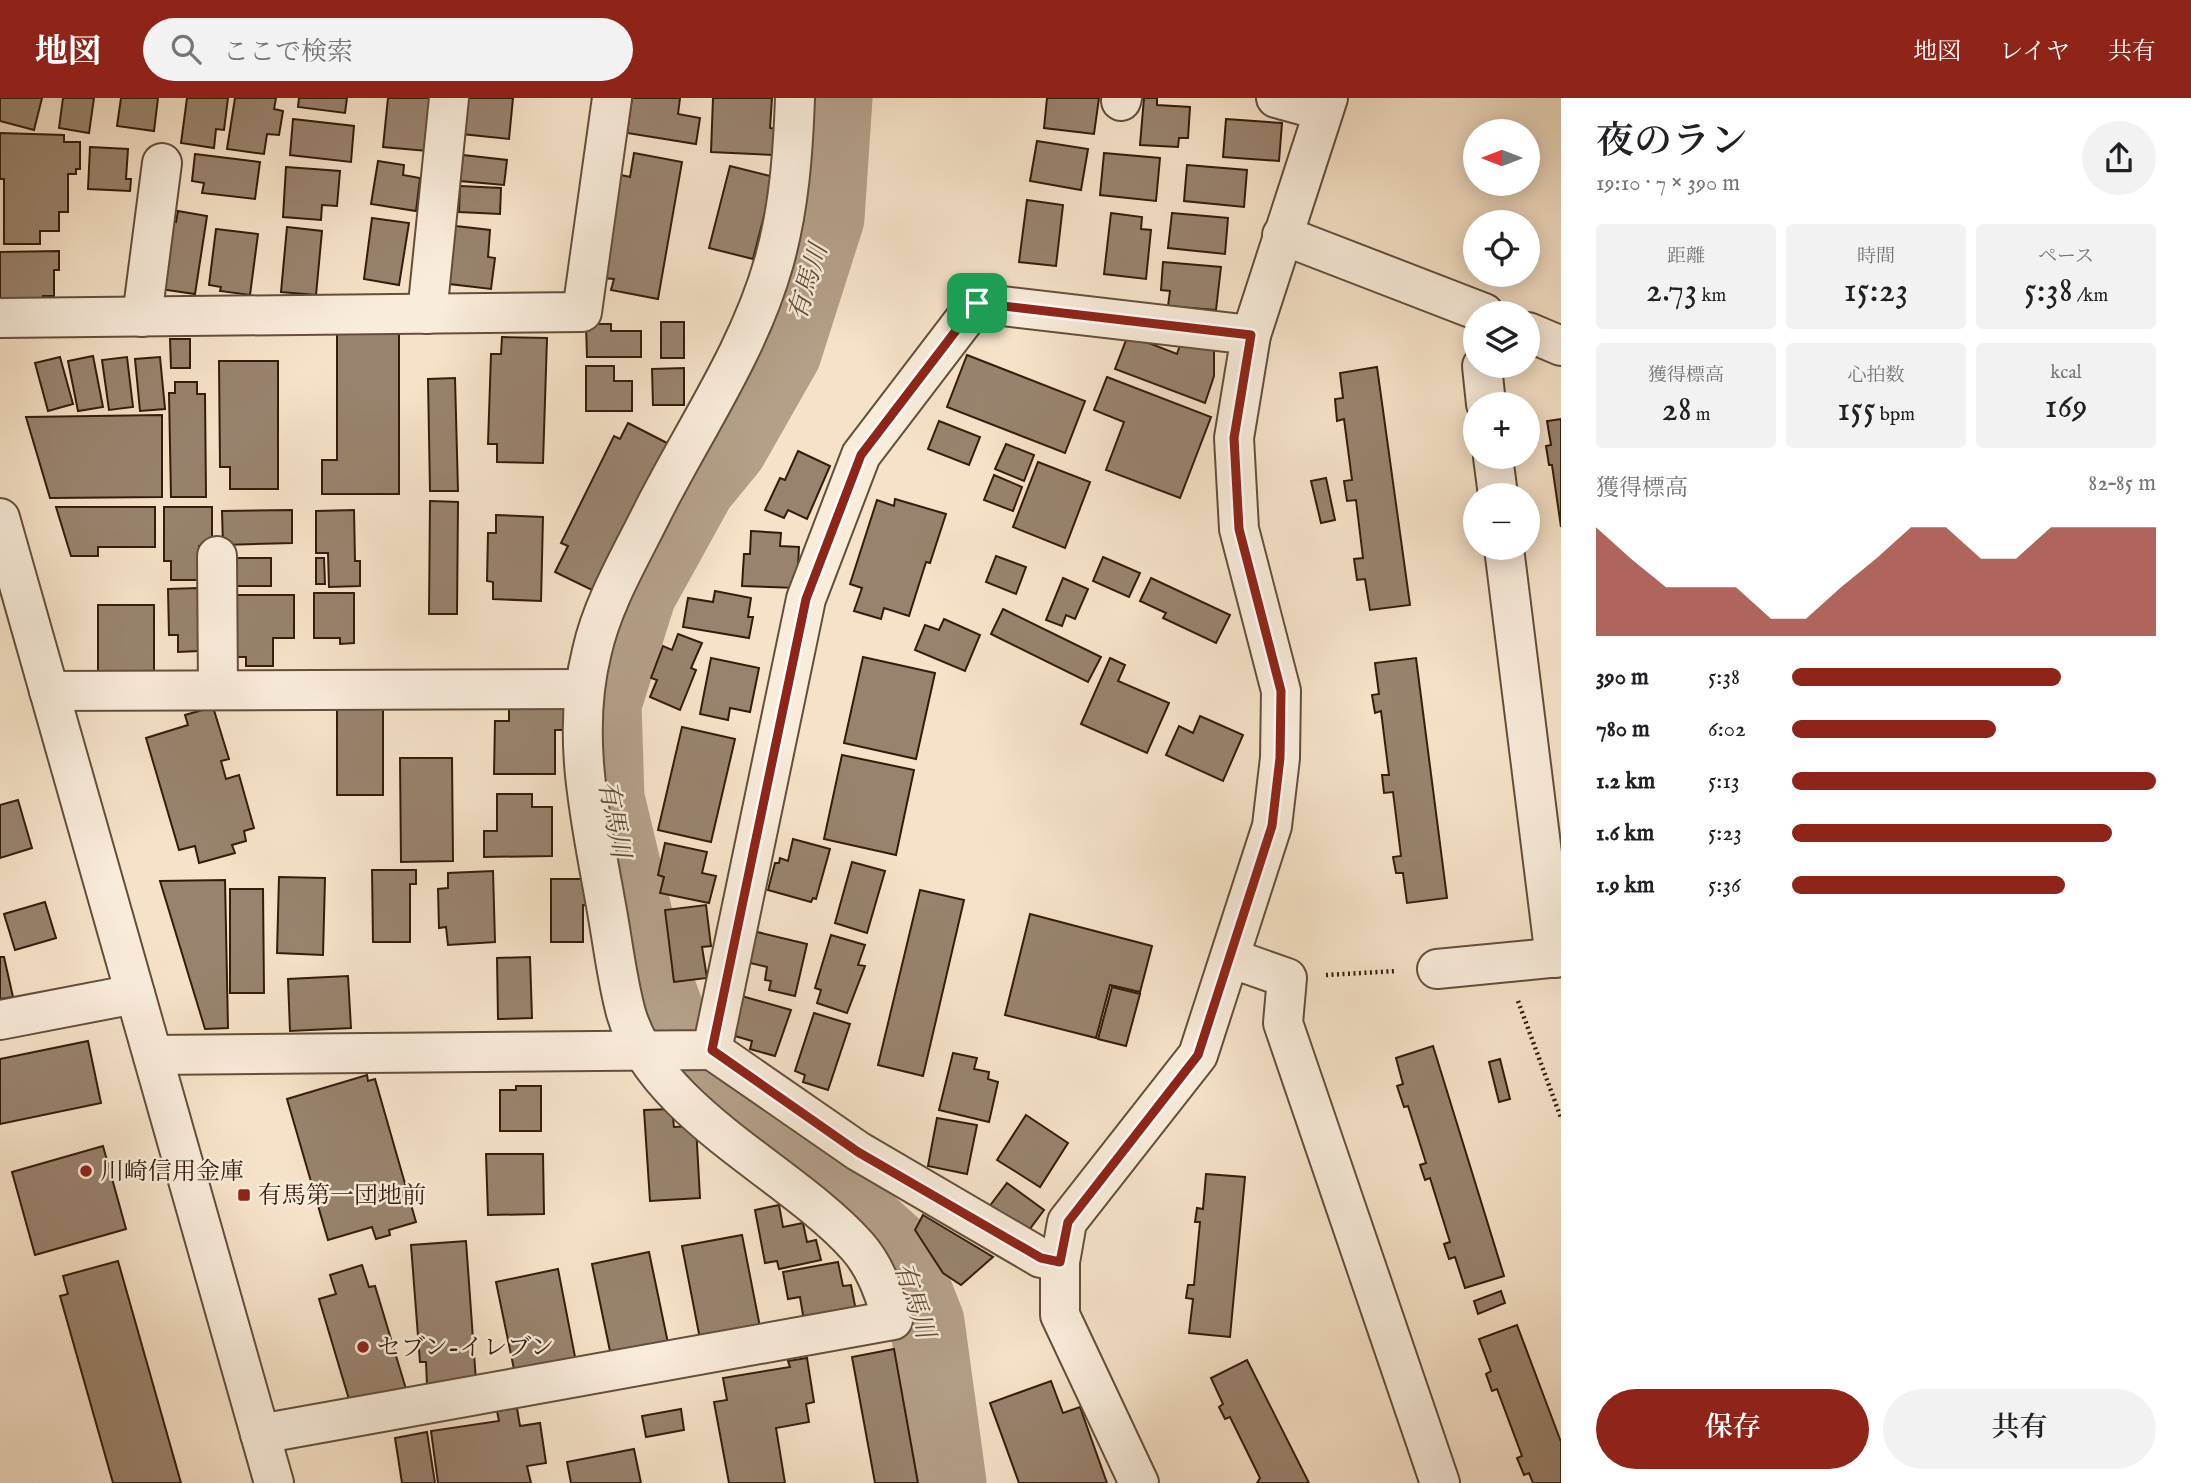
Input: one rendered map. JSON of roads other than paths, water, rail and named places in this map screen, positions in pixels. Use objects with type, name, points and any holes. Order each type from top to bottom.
[{"type":"street","points":[[427,314],[449,98]]},
{"type":"street","points":[[0,318],[582,312],[612,98]]},
{"type":"street","points":[[260,1434],[893,1320],[877,1274],[858,1247],[826,1217],[706,1122],[626,1014],[583,780],[583,689],[593,646],[615,589],[744,339],[774,264],[792,178],[795,98]]},
{"type":"street","points":[[1139,1483],[1060,1315],[1060,1262],[1068,1222],[1198,1055],[1272,826],[1280,758],[1281,691],[1239,529],[1234,438],[1251,335],[1326,104],[1276,98]]},
{"type":"street","points":[[142,317],[162,163]]},
{"type":"street","points":[[1282,235],[1463,305]]},
{"type":"street","points":[[708,1050],[806,599],[861,455],[977,303],[1251,335]]},
{"type":"street","points":[[1540,337],[1561,346]]},
{"type":"street","points":[[0,518],[13,609],[49,691],[274,1483]]},
{"type":"street","points":[[217,556],[218,690]]},
{"type":"street","points":[[1437,969],[1558,958],[1506,560]]},
{"type":"street","points":[[49,691],[583,689]]},
{"type":"street","points":[[1230,958],[1287,978],[1283,1023],[1440,1483]]},
{"type":"street","points":[[0,1020],[135,994]]},
{"type":"street","points":[[153,1055],[654,1053],[708,1050],[858,1152],[1041,1258],[1060,1262]]},
{"type":"waterway","name":"有馬川","points":[[835,98],[827,218],[784,353],[730,448],[698,487],[639,594],[604,704],[607,798],[643,948],[674,1031],[698,1070],[899,1251],[927,1322],[949,1483]]},
{"type":"place","name":"川崎信用金庫","points":[[86,1171]]},
{"type":"place","name":"有馬第一団地前","points":[[244,1195]]},
{"type":"place","name":"セブン-イレブン","points":[[363,1347]]}]
